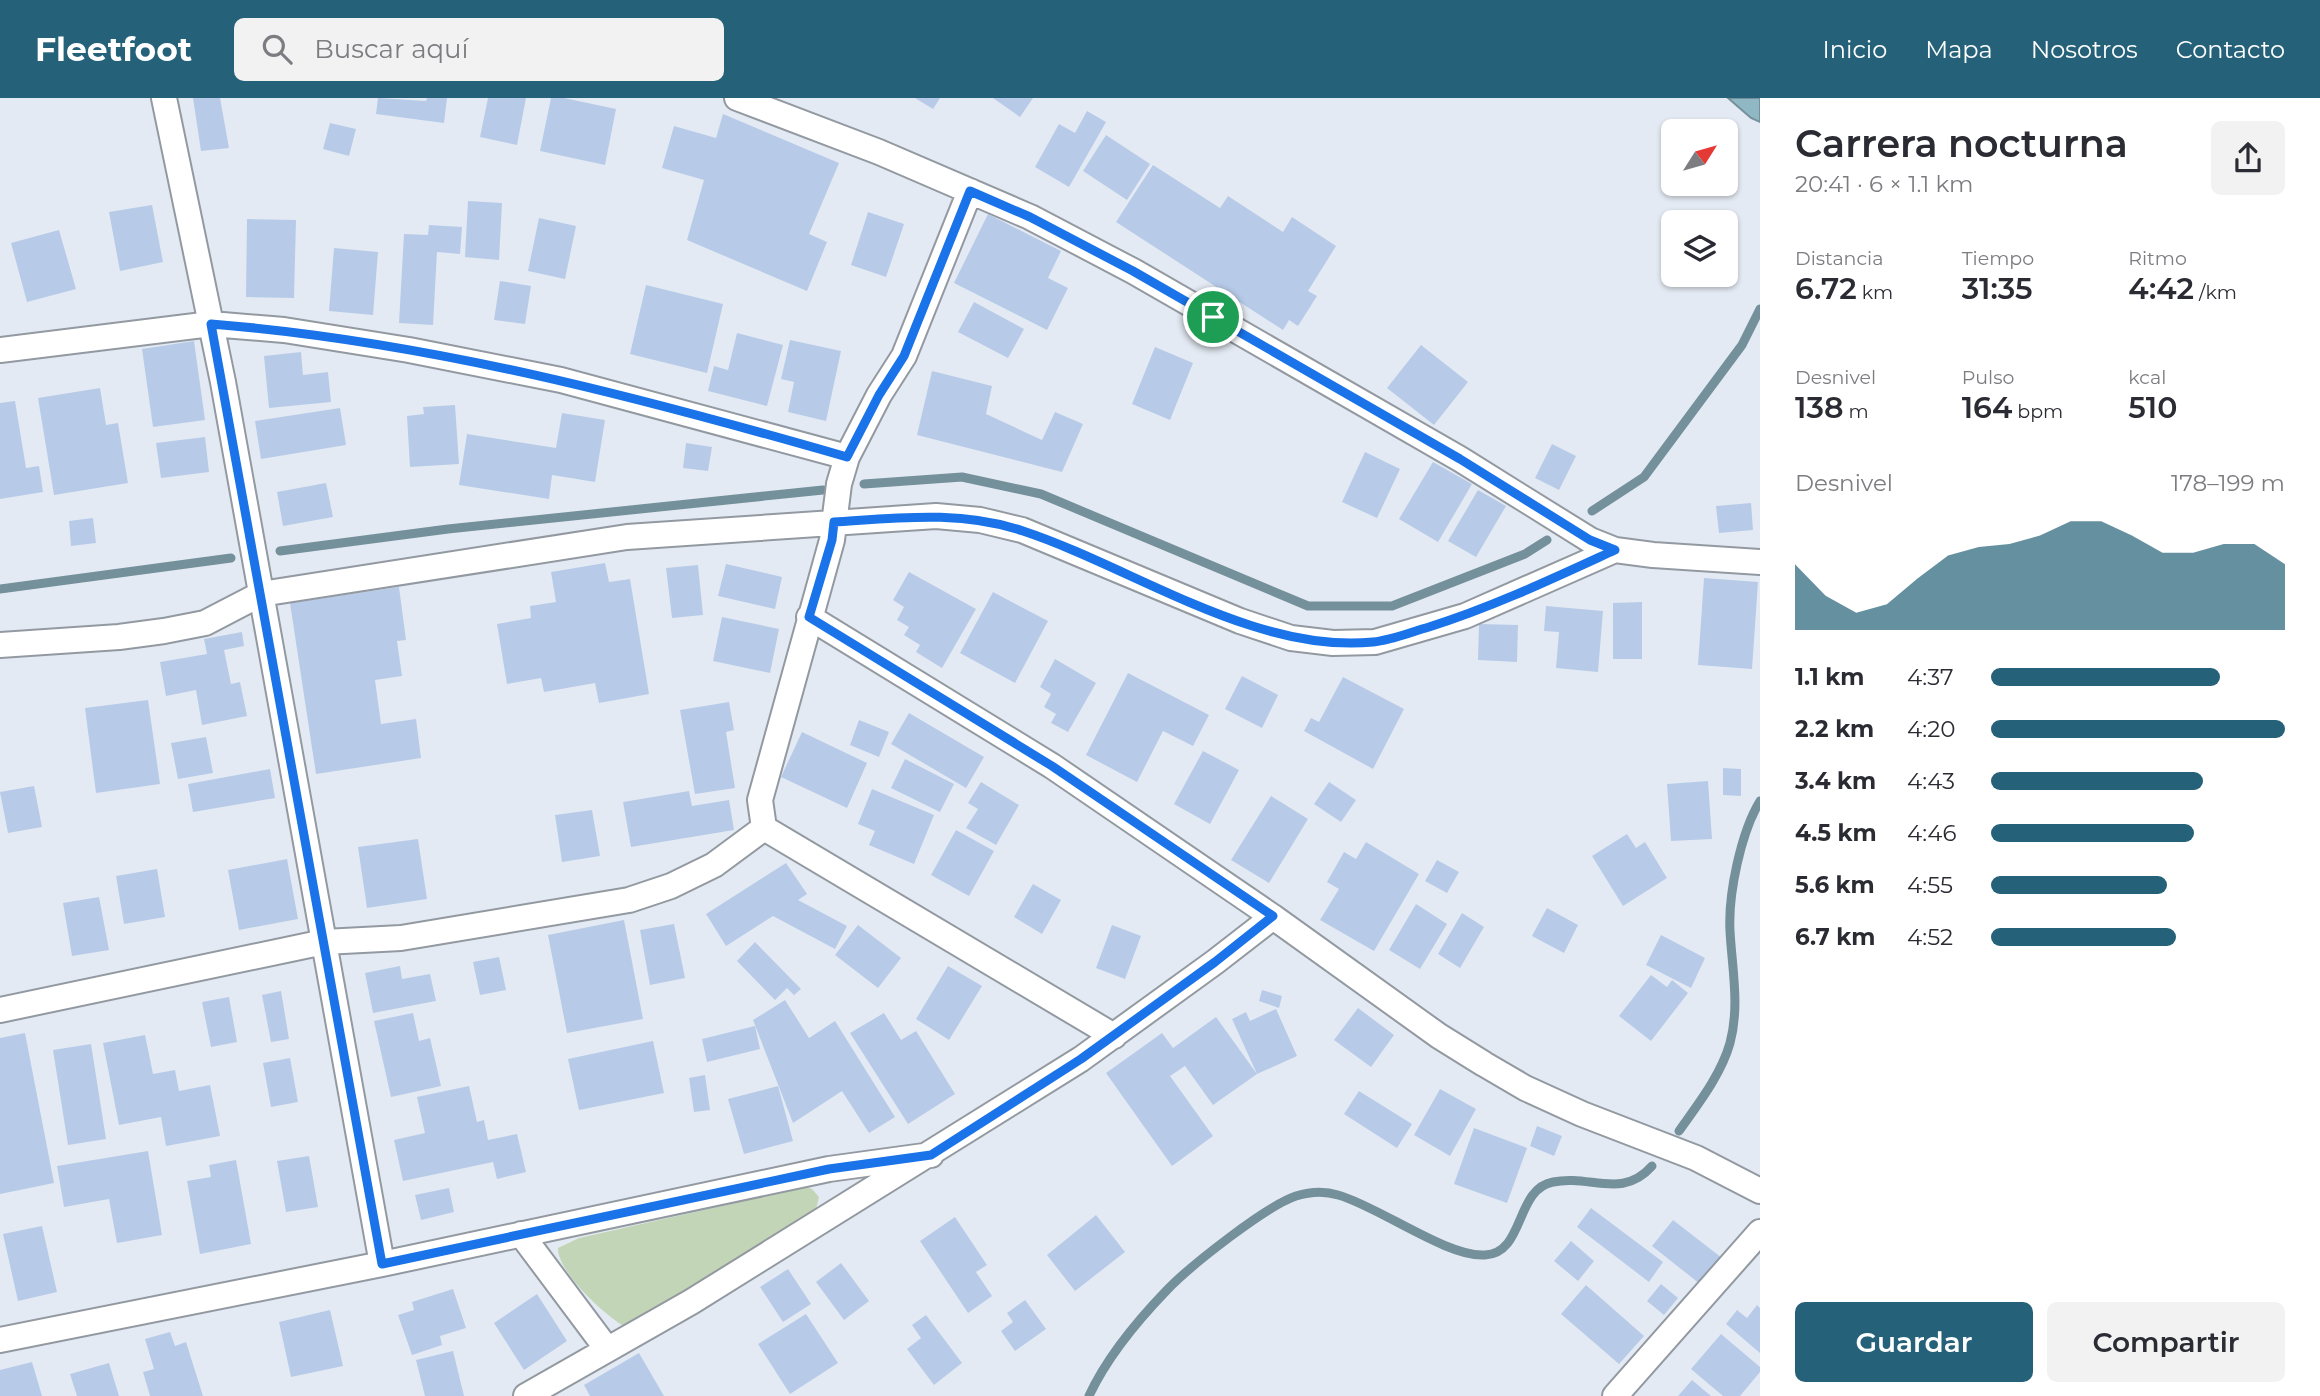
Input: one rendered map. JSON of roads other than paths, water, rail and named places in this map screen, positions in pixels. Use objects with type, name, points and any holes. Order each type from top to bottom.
[{"type":"street","points":[[164,98],[211,324],[382,1264]]},
{"type":"street","points":[[737,98],[854,142],[1030,217],[1133,271],[1460,459],[1590,540],[1615,550],[1653,555],[1760,562]]},
{"type":"street","points":[[764,828],[760,800],[832,540],[839,484],[847,457],[879,395],[904,356],[970,191]]},
{"type":"street","points":[[0,351],[211,324],[284,330],[561,380],[847,457]]},
{"type":"street","points":[[0,645],[119,637],[164,631],[205,623],[261,594],[627,537],[936,516],[979,520],[1022,530],[1240,621],[1291,638],[1333,643],[1375,642],[1465,616],[1615,550]]},
{"type":"street","points":[[809,617],[1052,766],[1273,916],[1439,1036],[1525,1088],[1582,1114],[1696,1158],[1760,1191]]},
{"type":"street","points":[[0,1010],[324,942],[401,938],[629,900],[671,886],[714,865],[764,828]]},
{"type":"street","points":[[764,828],[1114,1036]]},
{"type":"street","points":[[526,1396],[691,1302],[931,1155],[1114,1036],[1273,916]]},
{"type":"street","points":[[0,1340],[382,1264],[829,1169],[931,1155]]},
{"type":"street","points":[[1615,1396],[1760,1232]]},
{"type":"street","points":[[521,1234],[607,1349]]},
{"type":"water","points":[[1728,98],[1760,98],[1760,122],[1751,118]]},
{"type":"waterway","points":[[1592,511],[1644,477],[1742,345],[1760,309]]},
{"type":"waterway","points":[[864,484],[962,477],[1041,494],[1308,606],[1392,606],[1525,554],[1547,540]]},
{"type":"waterway","points":[[280,551],[448,529],[823,490]]},
{"type":"waterway","points":[[0,589],[231,558]]},
{"type":"waterway","points":[[1679,1131],[1715,1078],[1730,1043],[1735,1001],[1730,931],[1731,899],[1747,829],[1760,801]]},
{"type":"waterway","points":[[1089,1396],[1104,1368],[1124,1340],[1167,1290],[1229,1238],[1266,1212],[1296,1196],[1317,1192],[1338,1195],[1452,1248],[1470,1254],[1485,1255],[1498,1252],[1507,1244],[1532,1196],[1541,1187],[1567,1180],[1605,1184],[1629,1182],[1652,1166]]}]
